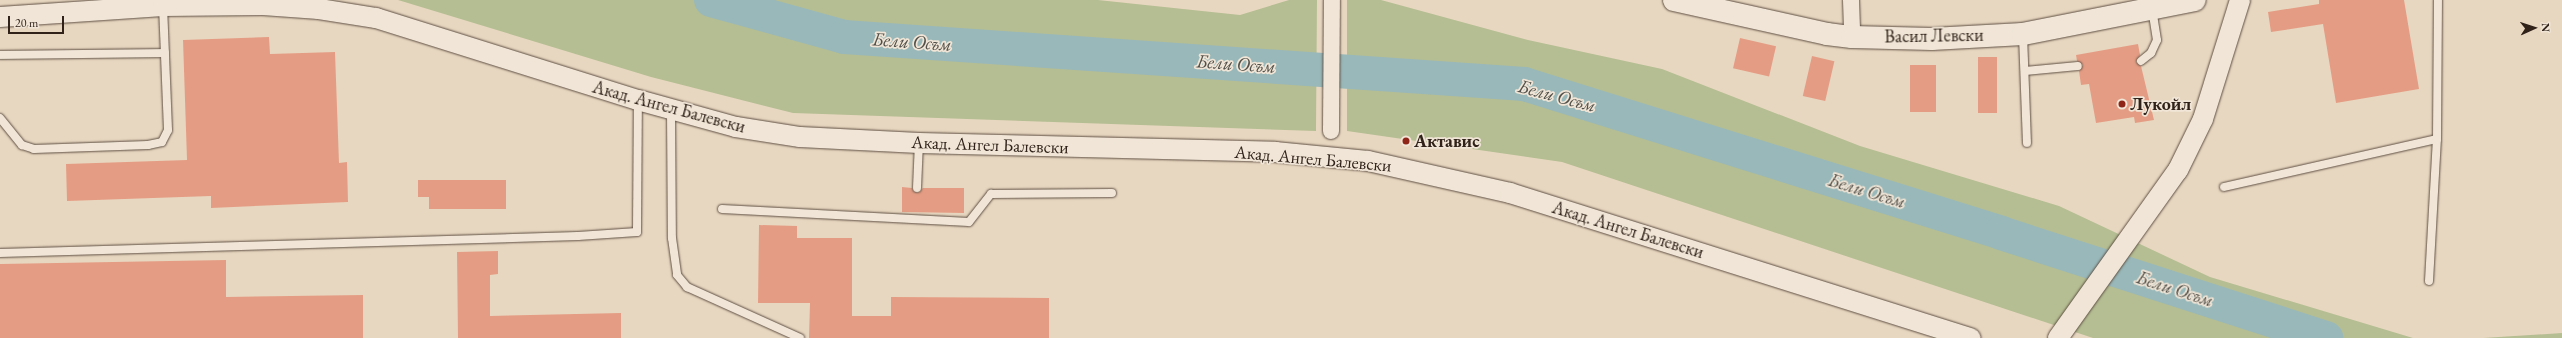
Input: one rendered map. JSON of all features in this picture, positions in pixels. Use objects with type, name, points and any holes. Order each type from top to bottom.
[{"type":"main road","name":"Васил Левски","points":[[1674,0],[1852,37],[1932,39],[2023,34],[2195,0]]},
{"type":"street","points":[[1331,131],[1332,0]]},
{"type":"street","points":[[1851,0],[1852,37]]},
{"type":"street","points":[[2059,337],[2178,170],[2194,138],[2214,85],[2240,0]]},
{"type":"street","name":"Акад. Ангел Балевски","points":[[0,17],[163,6],[263,5],[319,9],[376,18],[638,100],[736,127],[800,137],[919,143],[1275,152],[1368,161],[1510,193],[1971,338]]},
{"type":"lane","points":[[2429,282],[2437,139],[2438,0]]},
{"type":"lane","points":[[0,118],[22,144],[34,149],[148,145],[162,142],[168,130],[163,6]]},
{"type":"lane","points":[[2141,62],[2151,53],[2157,40],[2152,9]]},
{"type":"lane","points":[[2023,34],[2027,143]]},
{"type":"lane","points":[[0,56],[164,53]]},
{"type":"lane","points":[[2025,70],[2078,66]]},
{"type":"lane","points":[[0,253],[570,237],[638,232],[638,100]]},
{"type":"lane","points":[[671,109],[672,238],[677,275],[686,287],[800,338]]},
{"type":"lane","points":[[2224,187],[2437,139]]},
{"type":"lane","points":[[917,188],[919,143]]},
{"type":"lane","points":[[722,209],[915,221],[969,222],[992,194],[1112,193]]},
{"type":"lane","points":[[915,221],[916,212]]},
{"type":"green space","points":[[398,0],[1098,0],[1240,15],[1289,0],[1317,0],[1316,131],[793,113],[651,77]]},
{"type":"green space","points":[[1347,0],[1381,0],[1528,40],[1662,69],[1860,146],[2059,206],[2210,277],[2413,338],[2093,338],[1562,162],[1347,131]]},
{"type":"green space","points":[[2562,333],[2562,338],[2483,338]]},
{"type":"building","points":[[2319,0],[2404,0],[2419,89],[2336,103],[2323,24],[2271,32],[2268,12],[2319,4]]},
{"type":"building","points":[[269,37],[270,54],[335,52],[339,163],[347,162],[348,202],[211,208],[211,196],[67,201],[66,164],[187,160],[183,40]]},
{"type":"building","points":[[1740,38],[1776,46],[1769,77],[1733,68]]},
{"type":"building","points":[[2138,44],[2140,55],[2136,62],[2141,66],[2154,120],[2135,123],[2134,117],[2096,123],[2089,84],[2081,85],[2079,71],[2083,65],[2077,61],[2076,55]]},
{"type":"building","points":[[1812,56],[1834,61],[1825,101],[1803,96]]},
{"type":"building","points":[[1978,57],[1997,57],[1997,113],[1978,113]]},
{"type":"building","points":[[1910,65],[1936,65],[1936,112],[1910,112]]},
{"type":"building","points":[[418,180],[506,180],[506,209],[429,209],[429,197],[418,197]]},
{"type":"building","points":[[902,187],[912,188],[917,193],[923,188],[964,188],[964,213],[902,212]]},
{"type":"building","points":[[759,225],[797,226],[797,238],[852,238],[852,316],[891,316],[891,297],[1049,298],[1049,338],[809,338],[810,303],[758,303]]},
{"type":"building","points":[[498,251],[498,274],[490,275],[490,316],[621,313],[621,338],[458,338],[457,252]]},
{"type":"building","points":[[226,260],[226,297],[363,295],[363,338],[0,338],[0,264]]},
{"type":"waterway","name":"Бели Осъм","points":[[711,0],[844,37],[1524,84],[2001,233],[2326,338]]},
{"type":"place","name":"Лукойл","points":[[2122,104]]},
{"type":"place","name":"Актавис","points":[[1406,141]]}]
